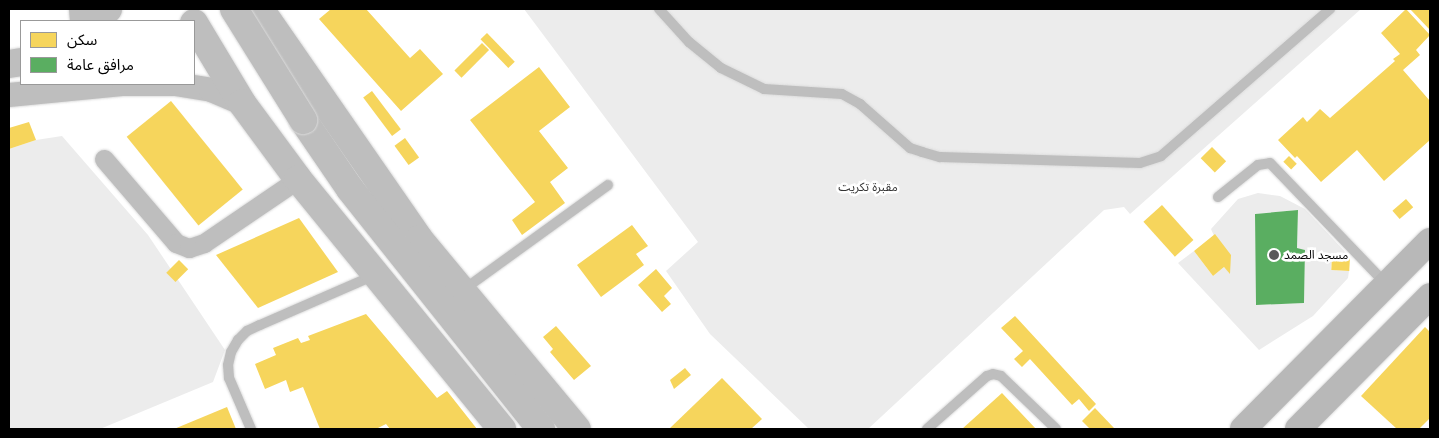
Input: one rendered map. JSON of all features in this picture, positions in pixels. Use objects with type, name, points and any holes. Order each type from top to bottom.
[{"type":"main road","points":[[97,20],[108,9]]},
{"type":"main road","points":[[185,9],[192,20]]},
{"type":"main road","points":[[234,9],[303,120],[350,189],[541,429]]},
{"type":"main road","points":[[269,14],[419,238],[577,429]]},
{"type":"main road","points":[[195,25],[242,103],[298,179],[502,429]]},
{"type":"main road","points":[[1243,429],[1385,284],[1430,241]]},
{"type":"main road","points":[[1298,429],[1427,305]]},
{"type":"street","points":[[9,94],[40,85]]},
{"type":"street","points":[[9,94],[140,85]]},
{"type":"street","points":[[181,85],[211,90],[242,103]]},
{"type":"street","points":[[104,159],[176,243],[190,248],[204,243],[298,179]]},
{"type":"lane","points":[[659,9],[689,42],[721,68],[764,89],[842,94],[860,104],[910,148],[922,152],[940,157],[1140,163],[1161,156],[1330,9]]},
{"type":"lane","points":[[1218,197],[1258,165],[1270,163],[1385,284]]},
{"type":"lane","points":[[461,291],[608,185]]},
{"type":"lane","points":[[251,429],[229,378],[228,365],[231,352],[238,340],[247,331],[377,274]]},
{"type":"lane","points":[[927,429],[988,376],[993,374],[1001,376],[1056,429]]},
{"type":"green space","name":"مقبرة تكريت","points":[[524,9],[1361,9],[1130,214],[1124,207],[1104,210],[868,429],[809,429],[710,334],[666,271],[698,242]]},
{"type":"green space","points":[[62,136],[148,235],[225,350],[213,382],[100,429],[9,429],[9,149],[36,140]]},
{"type":"green space","points":[[1258,193],[1280,196],[1305,209],[1350,257],[1332,256],[1331,270],[1349,271],[1348,278],[1313,316],[1259,350],[1178,263],[1194,251],[1213,276],[1224,267],[1230,273],[1211,229],[1238,199]],"holes":[[[1298,210],[1297,248],[1305,250],[1304,303],[1257,305],[1255,214]]]},
{"type":"building: سكن","points":[[331,9],[366,9],[410,58],[420,49],[443,74],[401,111],[319,19]]},
{"type":"building: سكن","points":[[1406,9],[1430,35],[1416,50],[1420,55],[1403,70],[1430,101],[1430,140],[1384,181],[1357,150],[1321,182],[1297,156],[1295,158],[1278,140],[1303,117],[1307,122],[1320,109],[1330,118],[1395,61],[1393,59],[1400,54],[1381,33]]},
{"type":"building: سكن","points":[[1410,9],[1430,9],[1430,30]]},
{"type":"building: سكن","points":[[487,33],[515,62],[508,68],[481,39]]},
{"type":"building: سكن","points":[[482,43],[489,50],[461,78],[454,71]]},
{"type":"building: سكن","points":[[539,67],[570,107],[539,131],[568,168],[550,182],[565,203],[522,235],[512,220],[535,202],[470,120]]},
{"type":"building: سكن","points":[[372,91],[401,129],[392,136],[363,98]]},
{"type":"building: سكن","points":[[171,101],[243,190],[198,225],[127,137]]},
{"type":"building: سكن","points":[[29,122],[36,140],[9,149],[9,128]]},
{"type":"building: سكن","points":[[405,138],[419,157],[409,165],[394,146]]},
{"type":"building: سكن","points":[[1212,147],[1226,161],[1215,172],[1201,158]]},
{"type":"building: سكن","points":[[1289,156],[1297,164],[1291,169],[1283,162]]},
{"type":"building: سكن","points":[[1406,199],[1413,207],[1400,219],[1392,211]]},
{"type":"building: سكن","points":[[1162,205],[1193,240],[1175,257],[1143,222]]},
{"type":"building: سكن","points":[[299,218],[338,272],[258,308],[216,255]]},
{"type":"building: سكن","points":[[632,225],[648,246],[636,254],[644,265],[601,297],[577,265]]},
{"type":"building: سكن","points":[[1215,234],[1231,255],[1230,274],[1224,267],[1213,276],[1194,251]]},
{"type":"building: سكن","points":[[1332,256],[1350,257],[1349,271],[1331,270]]},
{"type":"building: سكن","points":[[179,260],[188,269],[175,282],[166,273]]},
{"type":"building: سكن","points":[[656,269],[672,288],[664,296],[671,304],[662,312],[638,285]]},
{"type":"building: سكن","points":[[366,314],[437,398],[447,391],[477,429],[390,429],[386,424],[376,429],[320,429],[303,387],[290,392],[286,380],[265,389],[255,364],[276,355],[273,348],[298,338],[301,343],[310,340],[308,336]]},
{"type":"building: سكن","points":[[1015,316],[1096,404],[1089,411],[1079,399],[1072,405],[1030,359],[1022,367],[1014,359],[1023,351],[1001,328]]},
{"type":"building: سكن","points":[[556,326],[591,366],[574,380],[550,352],[553,349],[543,337]]},
{"type":"building: سكن","points":[[1425,327],[1430,332],[1430,418],[1419,429],[1397,429],[1361,396]]},
{"type":"building: سكن","points":[[685,368],[691,375],[674,389],[670,380]]},
{"type":"building: سكن","points":[[722,378],[762,419],[751,429],[669,429]]},
{"type":"building: سكن","points":[[1002,393],[1036,429],[962,429]]},
{"type":"building: سكن","points":[[227,407],[236,429],[174,429]]},
{"type":"building: سكن","points":[[1095,408],[1113,429],[1090,429],[1082,421]]},
{"type":"building: مرافق عامة","points":[[1298,210],[1297,248],[1305,250],[1304,303],[1256,305],[1255,214]]},
{"type":"place","name":"مسجد الصمد","points":[[1274,255]]}]
